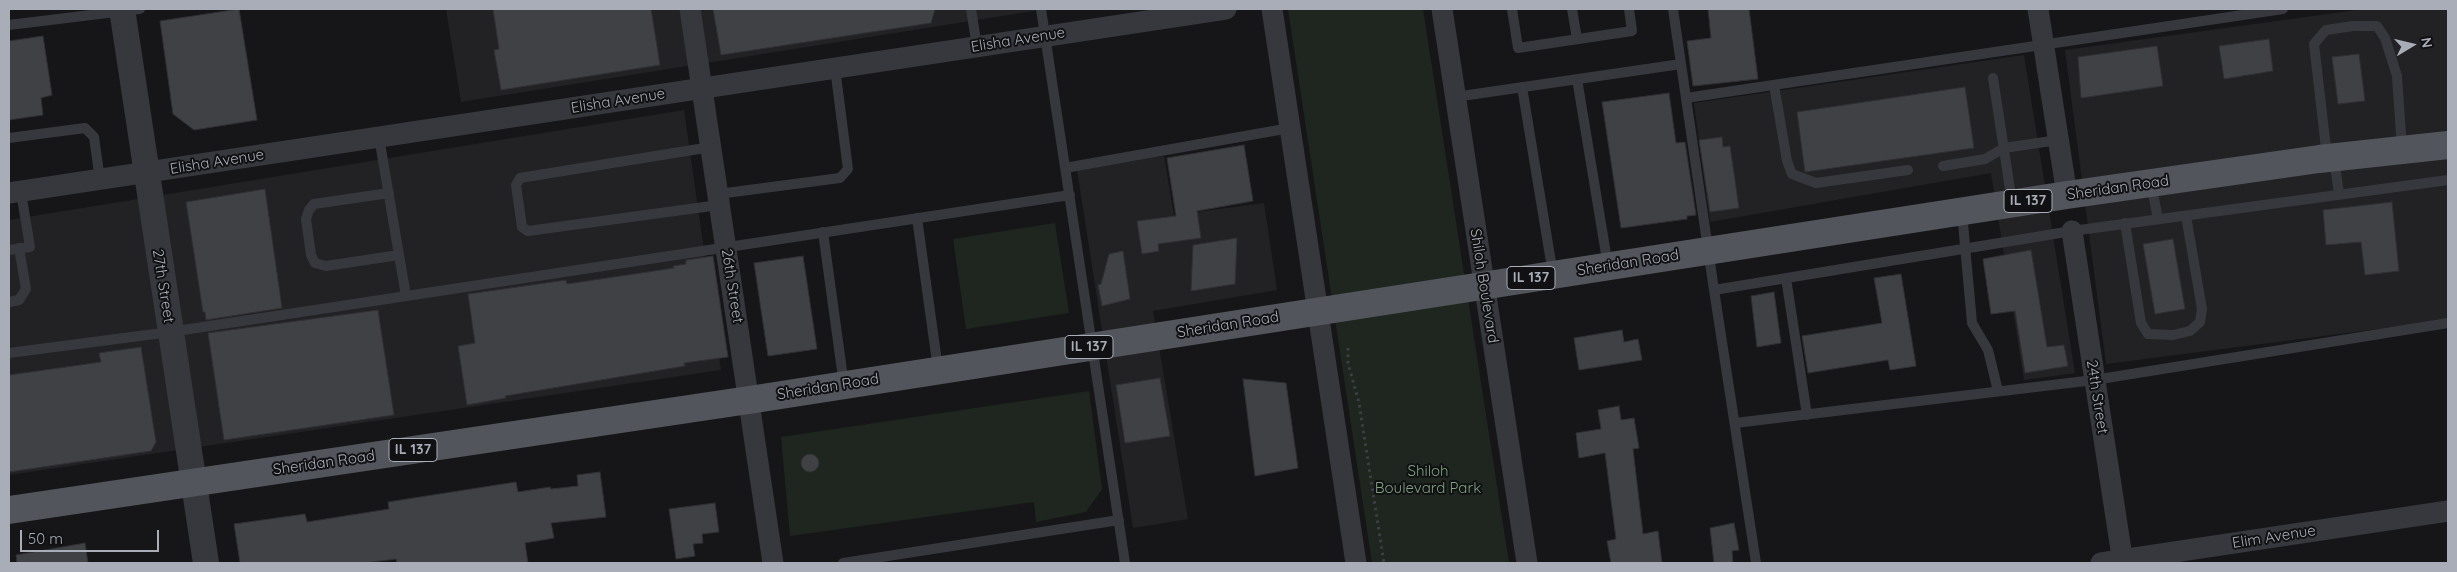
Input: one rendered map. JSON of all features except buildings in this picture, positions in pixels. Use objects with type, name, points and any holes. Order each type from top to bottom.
[{"type":"main road","name":"Sheridan Road","points":[[9,510],[749,400],[2013,203],[2330,158],[2448,145]]},
{"type":"street","name":"26th Street","points":[[690,9],[773,563]]},
{"type":"street","name":"Elisha Avenue","points":[[15,192],[1226,9]]},
{"type":"street","points":[[1272,9],[1356,563]]},
{"type":"street","name":"Shiloh Boulevard","points":[[1442,9],[1527,563]]},
{"type":"street","points":[[2038,9],[2067,195]]},
{"type":"street","name":"27th Street","points":[[128,10],[146,173],[206,563]]},
{"type":"street","name":"24th Street","points":[[2072,231],[2122,562]]},
{"type":"street","name":"Elim Avenue","points":[[2100,563],[2122,562],[2448,510]]},
{"type":"lane","points":[[971,9],[977,47]]},
{"type":"lane","points":[[1041,9],[1126,563]]},
{"type":"lane","points":[[1512,9],[1518,48],[1632,31],[1629,9]]},
{"type":"lane","points":[[1572,9],[1577,39]]},
{"type":"lane","points":[[1672,9],[1756,563]]},
{"type":"lane","points":[[1686,98],[2283,9]]},
{"type":"lane","points":[[9,25],[128,10]]},
{"type":"lane","points":[[2339,194],[2330,158],[2314,44],[2326,30],[2353,26],[2377,26],[2385,38],[2398,76],[2402,150]]},
{"type":"lane","points":[[1455,97],[1681,64]]},
{"type":"lane","points":[[711,147],[520,178],[516,185],[522,227],[528,231],[840,178],[848,169],[835,68]]},
{"type":"lane","points":[[1993,78],[2013,203]]},
{"type":"lane","points":[[1577,79],[1608,266]]},
{"type":"lane","points":[[1774,85],[1787,161],[1792,174],[1816,183],[1908,170]]},
{"type":"lane","points":[[1522,87],[1553,275]]},
{"type":"lane","points":[[9,138],[86,128],[94,137],[100,180]]},
{"type":"lane","points":[[1066,168],[1290,128]]},
{"type":"lane","points":[[379,137],[406,296]]},
{"type":"lane","points":[[1943,166],[1985,159],[2004,148],[2058,140]]},
{"type":"lane","points":[[1714,290],[2125,223],[2448,180]]},
{"type":"lane","points":[[2151,183],[2158,219]]},
{"type":"lane","points":[[9,302],[18,300],[26,289],[14,249],[30,247],[15,192]]},
{"type":"lane","points":[[389,193],[314,204],[308,210],[306,219],[311,255],[315,263],[326,266],[399,255]]},
{"type":"lane","points":[[9,353],[170,332],[1070,195]]},
{"type":"lane","points":[[1962,211],[1967,248],[1967,277],[1972,323],[1988,350],[1998,391]]},
{"type":"lane","points":[[2125,223],[2141,323],[2148,334],[2173,335],[2190,331],[2200,322],[2202,309],[2186,216]]},
{"type":"lane","points":[[917,218],[938,370]]},
{"type":"lane","points":[[822,232],[844,385]]},
{"type":"lane","points":[[1786,278],[1807,414]]},
{"type":"lane","points":[[1734,423],[2094,380],[2448,323]]},
{"type":"lane","points":[[843,563],[1119,520]]},
{"type":"path","points":[[1348,348],[1348,363],[1359,403],[1384,563]]},
{"type":"shaded area","points":[[446,9],[1046,9],[461,102]]},
{"type":"shaded area","points":[[2364,9],[2448,9],[2448,320],[2106,364],[2065,50]]},
{"type":"shaded area","points":[[2024,55],[2075,373],[2024,380],[1991,173],[1710,222],[1694,103]]},
{"type":"shaded area","points":[[684,110],[721,370],[9,475],[9,220]]},
{"type":"shaded area","points":[[1164,156],[1174,215],[1264,203],[1277,290],[1153,311],[1188,519],[1133,528],[1077,170]]},
{"type":"green space","name":"Shiloh Boulevard Park","points":[[1288,9],[1423,9],[1509,563],[1372,563]]},
{"type":"green space","points":[[1055,223],[1069,313],[966,329],[953,239]]},
{"type":"green space","points":[[1089,391],[1102,489],[1086,512],[1036,522],[1034,502],[790,536],[781,437]]}]
